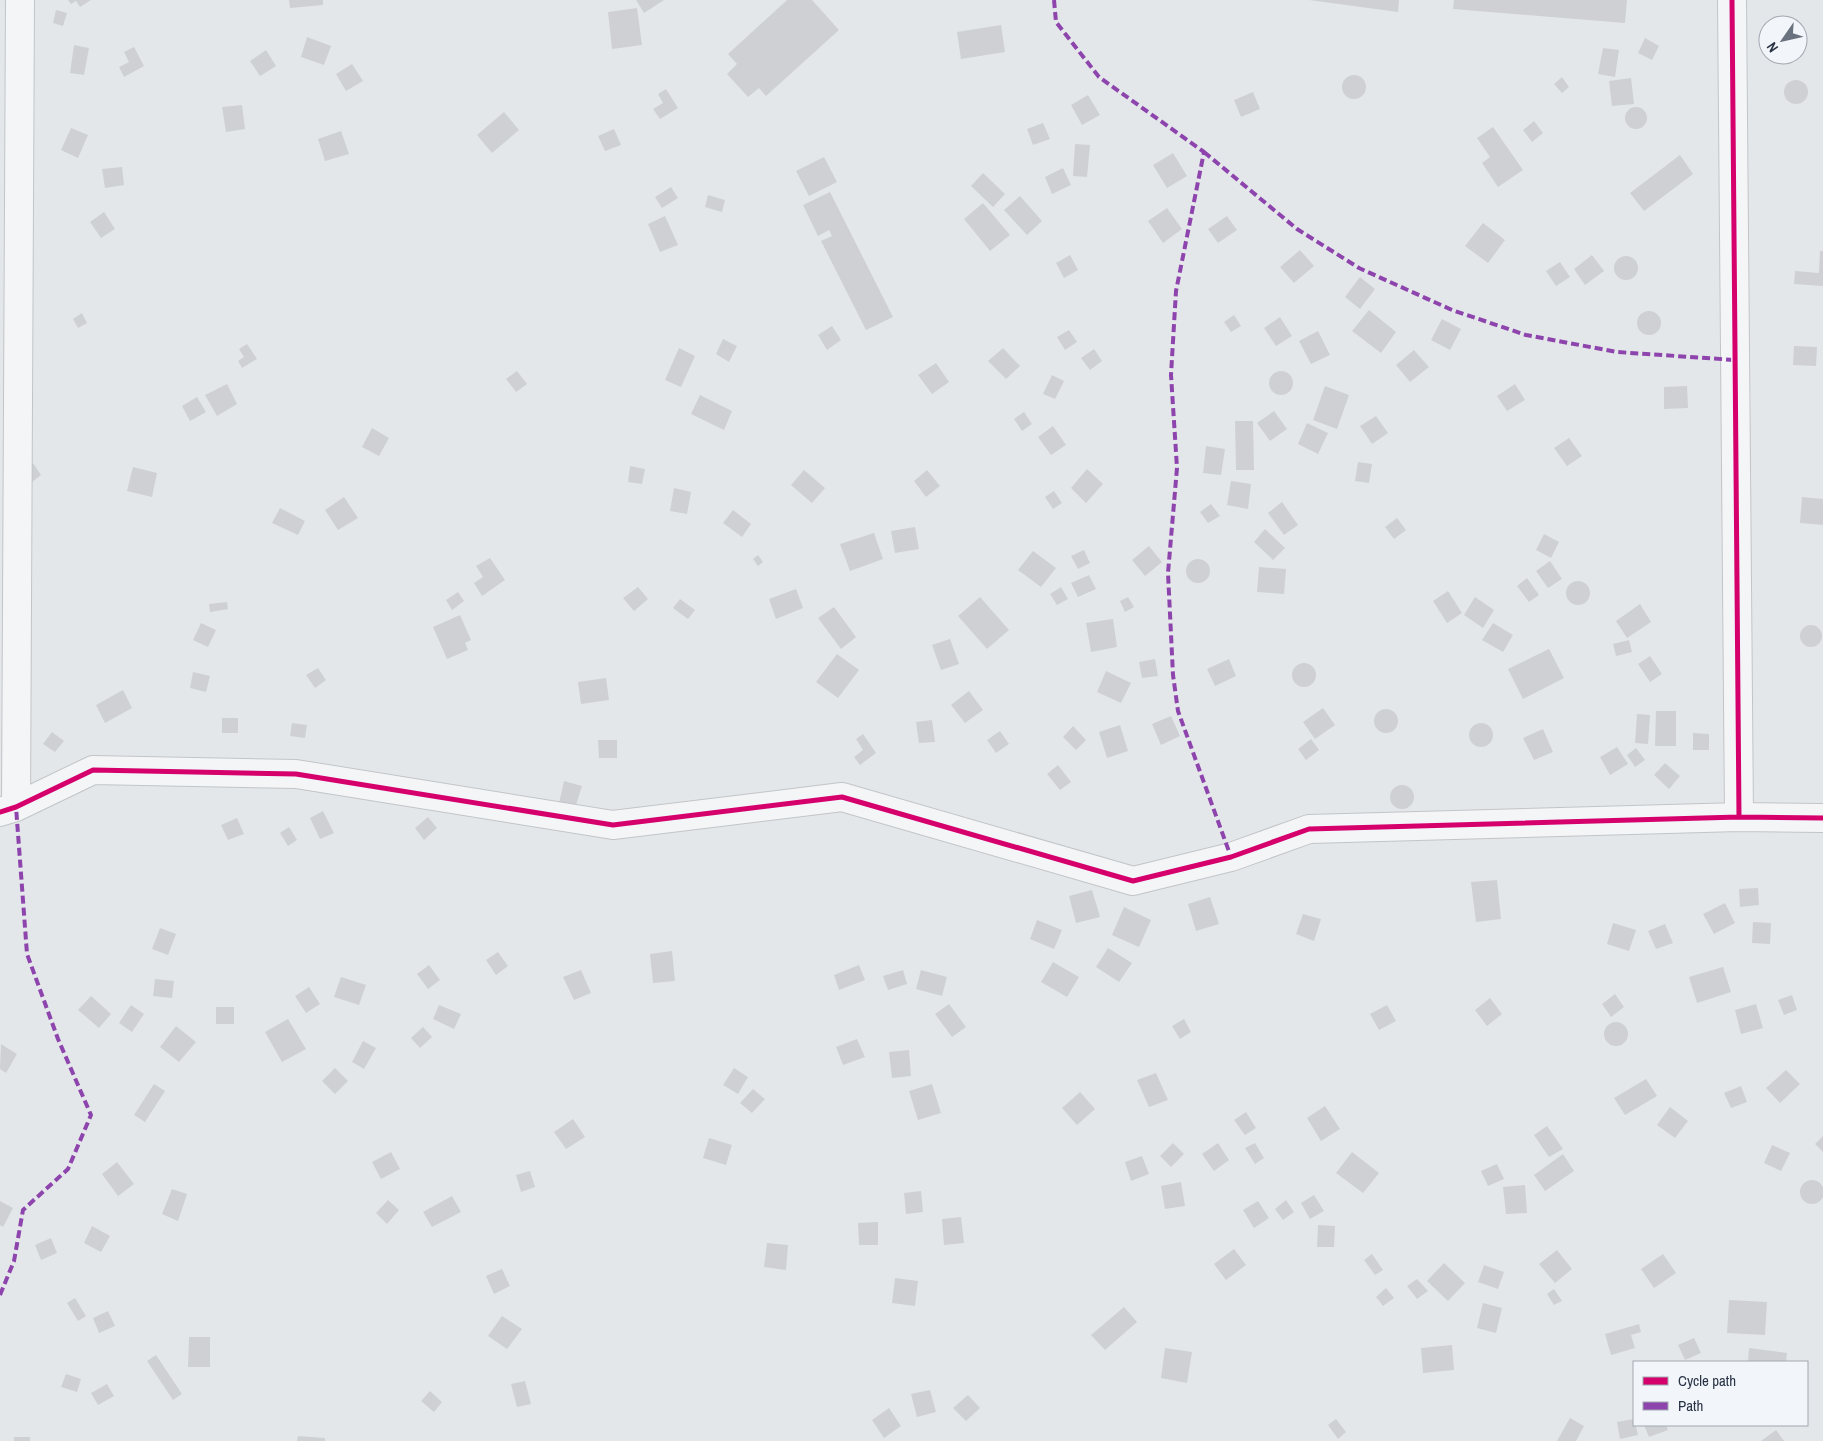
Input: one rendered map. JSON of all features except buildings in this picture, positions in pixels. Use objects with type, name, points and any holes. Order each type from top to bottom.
[{"type":"street","points":[[20,0],[8,809],[93,770],[296,774],[613,825],[842,798],[1133,881],[1231,857],[1309,828],[1739,817],[1823,818]]},
{"type":"street","points":[[1732,0],[1739,817]]},
{"type":"marked path","points":[[1054,0],[1056,22],[1099,77],[1204,152],[1176,291],[1171,375],[1177,468],[1168,573],[1173,675],[1178,711],[1231,857]]},
{"type":"marked path","points":[[1204,152],[1297,229],[1359,268],[1452,310],[1526,335],[1617,352],[1735,360]]},
{"type":"marked path","points":[[0,1295],[14,1261],[23,1210],[68,1169],[91,1115],[58,1039],[27,954],[16,807]]},
{"type":"cycle path","points":[[1732,0],[1739,817]]},
{"type":"cycle path","points":[[0,812],[16,807],[93,770],[296,774],[613,825],[842,797],[1133,881],[1231,857],[1309,829],[1739,817],[1823,818]]}]
